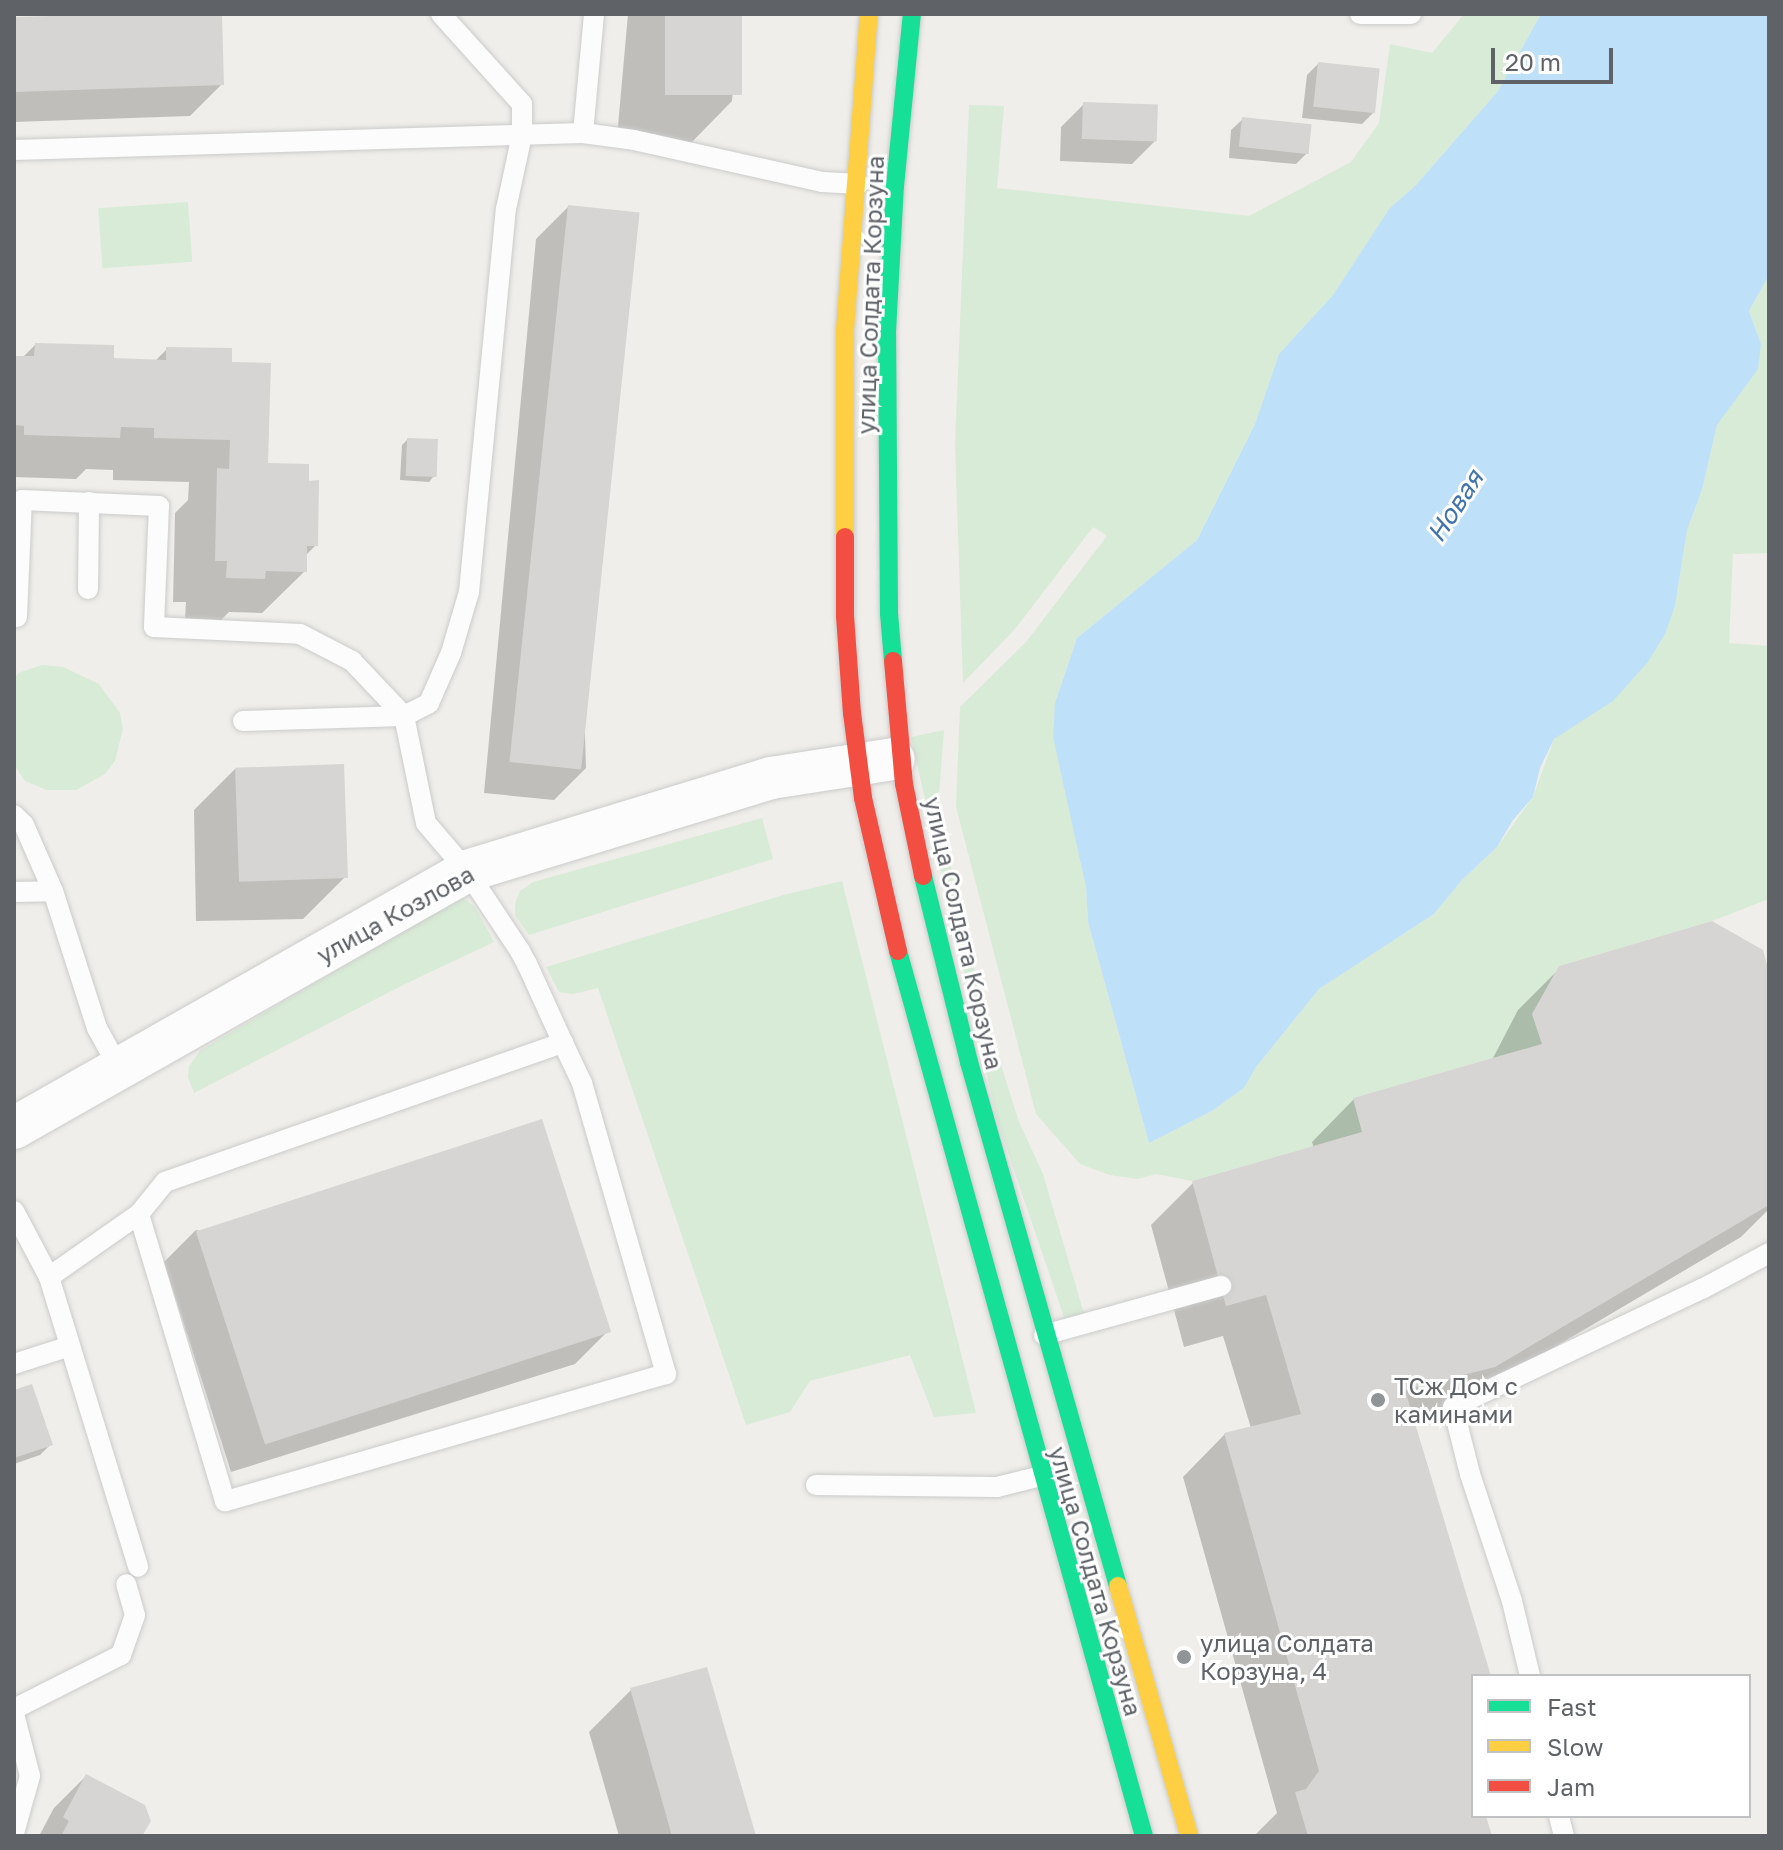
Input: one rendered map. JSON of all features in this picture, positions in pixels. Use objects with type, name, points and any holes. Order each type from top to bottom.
[{"type":"street","name":"улица Солдата Корзуна","points":[[869,14],[845,330],[845,616],[858,763],[874,855],[897,951],[1041,1476],[1144,1836]]},
{"type":"street","name":"улица Солдата Корзуна","points":[[912,14],[895,186],[887,332],[889,598],[901,758],[916,849],[942,960],[1045,1335],[1189,1836]]},
{"type":"street","name":"улица Козлова","points":[[14,1128],[467,871],[771,778],[901,758]]},
{"type":"lane","points":[[243,721],[404,716],[429,703],[451,653],[469,592],[506,209],[522,135],[522,104],[441,14]]},
{"type":"lane","points":[[583,133],[594,14]]},
{"type":"lane","points":[[1360,14],[1411,14]]},
{"type":"lane","points":[[14,150],[583,133],[634,140],[822,182],[895,186]]},
{"type":"lane","points":[[17,617],[22,500],[159,506],[154,627],[300,634],[352,661],[404,716],[426,823],[467,871],[520,951],[582,1083],[666,1374],[225,1501],[139,1214]]},
{"type":"lane","points":[[88,589],[89,502]]},
{"type":"lane","points":[[14,815],[24,825],[53,891],[97,1028],[120,1070]]},
{"type":"lane","points":[[14,892],[53,891]]},
{"type":"lane","points":[[49,1277],[139,1214],[165,1182],[563,1043]]},
{"type":"lane","points":[[14,1211],[49,1277],[70,1346],[132,1576],[135,1615],[121,1655],[14,1712],[30,1776],[14,1833]]},
{"type":"lane","points":[[1530,1674],[1512,1601],[1470,1474],[1453,1407],[1702,1289],[1769,1253]]},
{"type":"lane","points":[[1005,1347],[1221,1286]]},
{"type":"lane","points":[[14,1364],[70,1346]]},
{"type":"lane","points":[[816,1485],[997,1487],[1041,1476]]},
{"type":"green space","points":[[1464,14],[1541,14],[1498,91],[1416,185],[1389,209],[1333,295],[1279,354],[1255,424],[1197,540],[1077,638],[1055,703],[1086,887],[1088,922],[1149,1143],[1212,1111],[1244,1088],[1256,1067],[1319,989],[1434,914],[1461,881],[1497,847],[1533,797],[1554,739],[1675,606],[1687,530],[1702,490],[1717,425],[1761,344],[1749,311],[1769,275],[1769,553],[1733,554],[1729,643],[1769,646],[1769,899],[1712,921],[1559,966],[1532,1014],[1542,1044],[1353,1098],[1362,1132],[1192,1181],[1156,1174],[1137,1179],[1110,1175],[1080,1164],[1036,1114],[956,807],[960,707],[1026,642],[1107,536],[1093,527],[1015,629],[963,683],[955,444],[969,105],[1004,106],[997,188],[1249,216],[1351,162],[1379,123],[1390,44],[1432,53]]},
{"type":"green space","points":[[188,202],[192,262],[102,268],[98,208]]},
{"type":"green space","points":[[42,665],[63,667],[99,684],[120,713],[123,729],[115,761],[105,774],[76,790],[47,790],[25,781],[14,765],[14,680],[18,673]]},
{"type":"green space","points":[[944,730],[938,809],[983,1008],[1019,1122],[1043,1174],[1085,1317],[1066,1323],[997,1120],[911,737]]},
{"type":"green space","points":[[762,818],[773,859],[529,935],[515,915],[515,903],[520,891],[533,882]]},
{"type":"green space","points":[[842,881],[976,1413],[934,1417],[910,1355],[810,1381],[790,1412],[746,1425],[598,988],[573,994],[559,992],[546,967],[783,895]]},
{"type":"green space","points":[[462,897],[475,907],[494,942],[403,985],[194,1093],[188,1077],[189,1066],[201,1050]]},
{"type":"water","name":"Новая","points":[[1541,14],[1769,14],[1769,275],[1749,311],[1761,344],[1758,369],[1717,425],[1702,490],[1687,530],[1675,606],[1665,634],[1648,662],[1613,701],[1554,739],[1540,768],[1533,797],[1513,820],[1497,847],[1461,881],[1434,914],[1319,989],[1256,1067],[1244,1088],[1212,1111],[1149,1143],[1088,922],[1086,887],[1053,737],[1055,703],[1077,638],[1197,540],[1255,424],[1279,354],[1333,295],[1389,209],[1416,185],[1498,91]]},
{"type":"building","points":[[222,14],[224,85],[14,92],[14,17]]},
{"type":"building","points":[[665,14],[742,14],[742,95],[665,95]]},
{"type":"building","points":[[1318,62],[1380,68],[1375,113],[1313,107]]},
{"type":"building","points":[[1083,102],[1158,105],[1157,142],[1082,139]]},
{"type":"building","points":[[1242,117],[1312,124],[1308,154],[1239,147]]},
{"type":"building","points":[[568,205],[640,213],[581,769],[509,762]]},
{"type":"building","points":[[35,343],[114,345],[114,358],[166,360],[166,347],[232,348],[232,362],[271,363],[268,463],[309,464],[309,481],[319,480],[318,546],[307,546],[307,572],[266,571],[265,579],[226,578],[227,561],[215,561],[217,468],[229,469],[230,440],[154,438],[154,428],[121,427],[120,438],[24,435],[24,426],[14,425],[14,356],[34,356]]},
{"type":"building","points":[[407,438],[438,439],[437,477],[406,476]]},
{"type":"building","points":[[344,764],[348,878],[239,882],[235,768]]},
{"type":"building","points":[[1712,921],[1763,950],[1769,972],[1769,1205],[1495,1367],[1405,1390],[1490,1674],[1471,1674],[1471,1818],[1487,1818],[1492,1836],[1308,1836],[1295,1792],[1306,1789],[1319,1771],[1224,1433],[1301,1414],[1266,1295],[1226,1306],[1192,1181],[1362,1132],[1353,1098],[1542,1044],[1532,1014],[1559,966]]},
{"type":"building","points":[[542,1119],[611,1332],[265,1445],[196,1231]]},
{"type":"building","points":[[32,1384],[53,1445],[14,1458],[14,1390]]},
{"type":"building","points":[[707,1667],[756,1836],[672,1836],[630,1688]]},
{"type":"building","points":[[86,1774],[145,1805],[151,1821],[142,1836],[61,1836],[69,1821],[63,1817]]},
{"type":"traffic: fast","points":[[893,661],[889,613],[887,332],[895,186],[912,14]]},
{"type":"traffic: fast","points":[[923,876],[969,1062],[1118,1586]]},
{"type":"traffic: fast","points":[[898,951],[1144,1836]]},
{"type":"traffic: slow","points":[[845,537],[845,330],[869,14]]},
{"type":"traffic: slow","points":[[1118,1586],[1189,1836]]},
{"type":"traffic: jam","points":[[845,537],[845,616],[852,713],[863,798],[898,951]]},
{"type":"traffic: jam","points":[[893,661],[904,784],[923,876]]},
{"type":"place","name":"ТСж Дом с каминами","points":[[1378,1400]]},
{"type":"place","name":"улица Солдата Корзуна, 4","points":[[1184,1657]]}]
